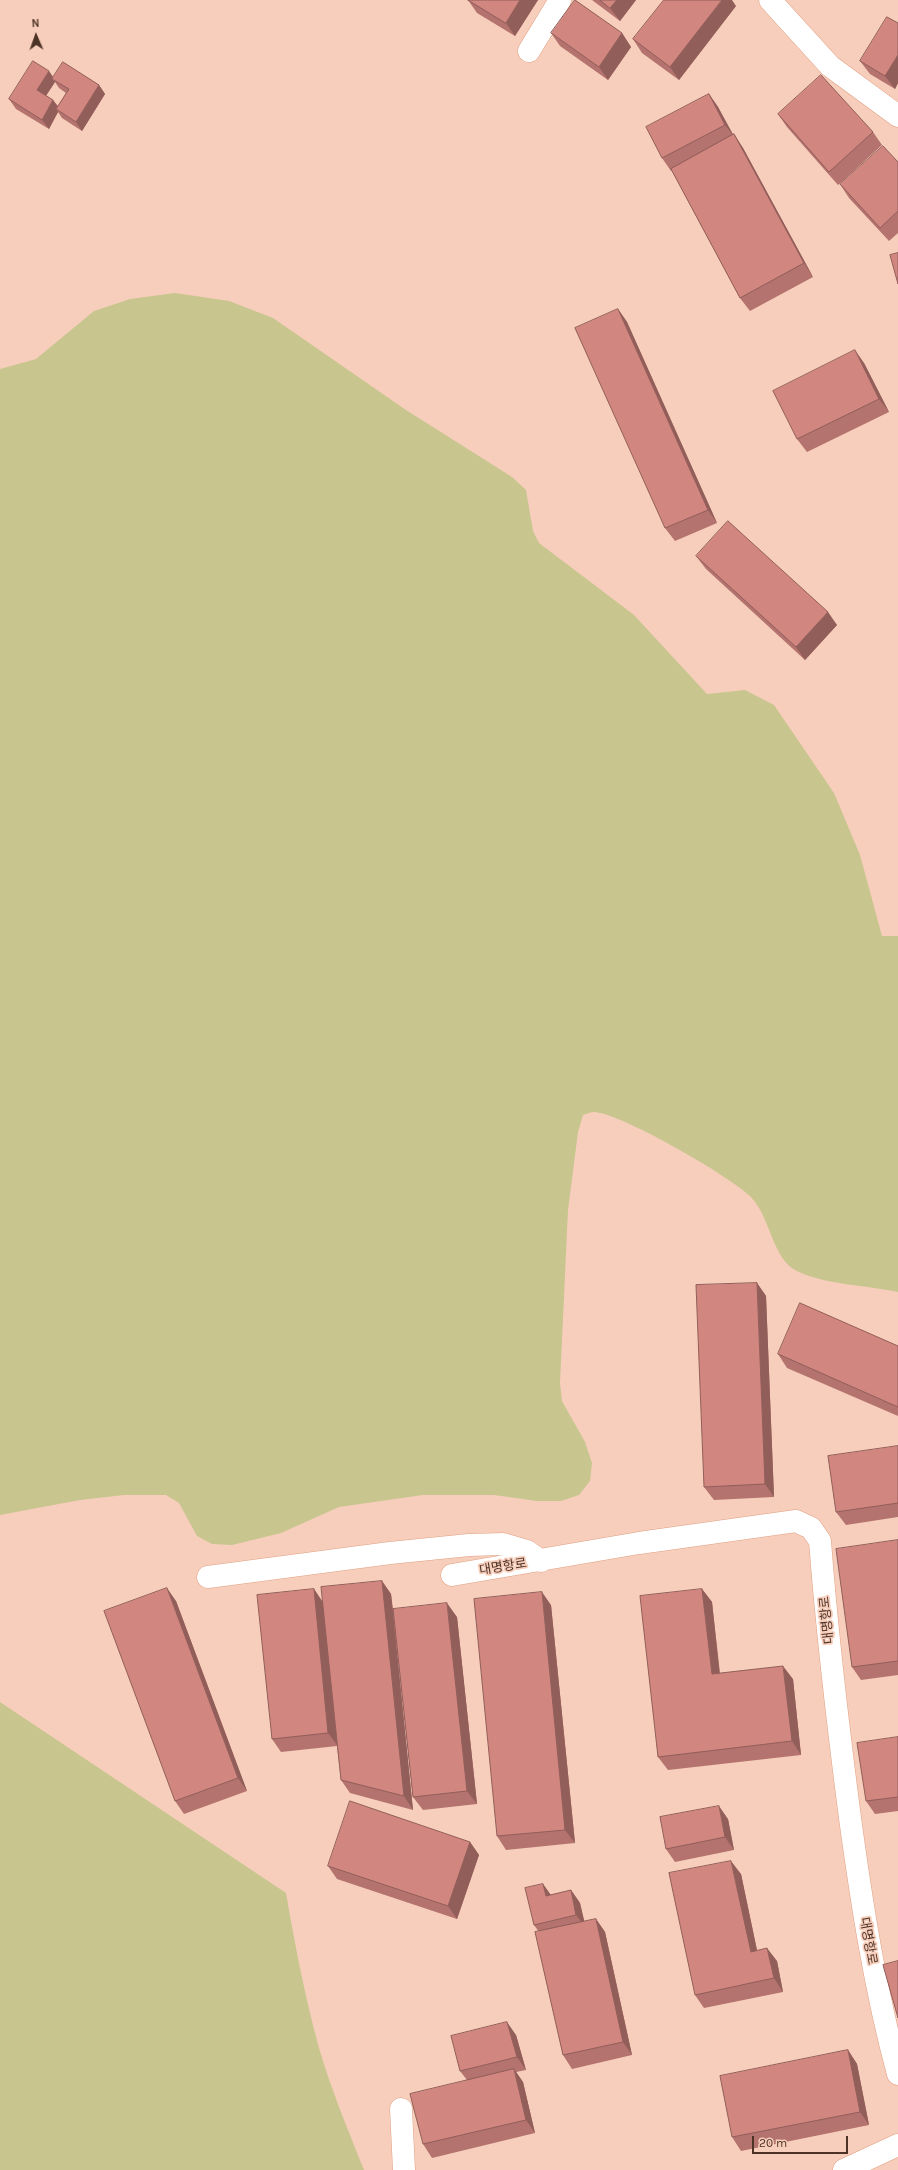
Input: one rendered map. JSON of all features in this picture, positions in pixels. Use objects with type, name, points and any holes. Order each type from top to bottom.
[{"type":"street","points":[[529,51],[560,0]]},
{"type":"street","points":[[770,0],[830,66],[898,116]]},
{"type":"street","name":"대명항로","points":[[452,1575],[541,1561],[639,1543],[796,1521],[811,1528],[820,1540],[838,1725],[864,1921],[881,2012],[898,2074]]},
{"type":"street","points":[[208,1577],[390,1553],[469,1545],[503,1544],[527,1551],[541,1561]]},
{"type":"street","points":[[401,2109],[404,2170]]},
{"type":"street","points":[[844,2170],[898,2145]]},
{"type":"shaded area","points":[[175,293],[229,301],[273,318],[406,410],[512,477],[526,490],[533,531],[539,543],[634,615],[707,694],[745,690],[774,705],[834,793],[860,855],[882,936],[898,936],[898,1292],[833,1282],[808,1276],[797,1271],[782,1257],[758,1206],[751,1197],[740,1188],[722,1175],[675,1147],[627,1123],[608,1115],[594,1112],[583,1115],[578,1132],[568,1210],[560,1383],[562,1401],[585,1442],[592,1463],[590,1481],[579,1495],[561,1501],[537,1501],[494,1495],[423,1495],[339,1507],[281,1533],[232,1545],[212,1544],[197,1536],[179,1503],[166,1495],[124,1495],[80,1500],[0,1515],[0,369],[36,359],[94,311],[130,299]]},
{"type":"shaded area","points":[[0,1702],[286,1893],[309,2010],[319,2048],[334,2094],[364,2170],[0,2170]]},
{"type":"building","points":[[468,0],[520,0],[506,23]]},
{"type":"building","points":[[575,0],[622,33],[599,67],[551,33]]},
{"type":"building","points":[[600,0],[617,0],[610,8]]},
{"type":"building","points":[[664,0],[722,0],[670,67],[633,39]]},
{"type":"building","points":[[887,17],[898,23],[898,55],[885,76],[860,61]]},
{"type":"building","points":[[33,61],[49,71],[37,90],[53,100],[42,120],[9,99]]},
{"type":"building","points":[[63,62],[99,85],[76,122],[56,109],[69,89],[52,79]]},
{"type":"building","points":[[821,75],[873,132],[829,172],[778,114]]},
{"type":"building","points":[[709,94],[725,125],[662,158],[646,127]]},
{"type":"building","points":[[734,134],[804,263],[740,298],[671,169]]},
{"type":"building","points":[[883,146],[898,162],[898,211],[880,228],[840,184]]},
{"type":"building","points":[[898,253],[898,284],[890,255]]},
{"type":"building","points":[[618,309],[708,510],[665,528],[575,328]]},
{"type":"building","points":[[855,350],[879,399],[797,439],[773,391]]},
{"type":"building","points":[[728,521],[828,612],[796,647],[696,556]]},
{"type":"building","points":[[757,1283],[765,1484],[704,1487],[696,1285]]},
{"type":"building","points":[[800,1303],[898,1346],[898,1407],[778,1354]]},
{"type":"building","points":[[898,1446],[898,1503],[836,1512],[828,1456]]},
{"type":"building","points":[[898,1540],[898,1661],[852,1667],[836,1549]]},
{"type":"building","points":[[382,1581],[404,1796],[341,1780],[321,1587]]},
{"type":"building","points":[[167,1588],[238,1778],[175,1801],[104,1611]]},
{"type":"building","points":[[314,1589],[328,1733],[272,1739],[257,1595]]},
{"type":"building","points":[[702,1589],[712,1674],[783,1666],[792,1741],[658,1757],[640,1596]]},
{"type":"building","points":[[542,1592],[565,1830],[497,1836],[474,1599]]},
{"type":"building","points":[[447,1603],[467,1791],[413,1797],[393,1609]]},
{"type":"building","points":[[898,1737],[898,1797],[866,1801],[857,1743]]},
{"type":"building","points":[[350,1801],[470,1842],[448,1906],[328,1866]]},
{"type":"building","points":[[719,1806],[725,1837],[666,1849],[660,1817]]},
{"type":"building","points":[[731,1861],[751,1952],[767,1948],[774,1978],[695,1995],[669,1873]]},
{"type":"building","points":[[543,1884],[546,1896],[571,1890],[576,1915],[534,1925],[525,1888]]},
{"type":"building","points":[[596,1919],[623,2042],[563,2055],[535,1932]]},
{"type":"building","points":[[898,1961],[898,2018],[883,1965]]},
{"type":"building","points":[[507,2022],[517,2057],[460,2071],[451,2036]]},
{"type":"building","points":[[848,2050],[860,2112],[732,2137],[720,2076]]},
{"type":"building","points":[[514,2069],[526,2120],[423,2144],[410,2094]]}]
